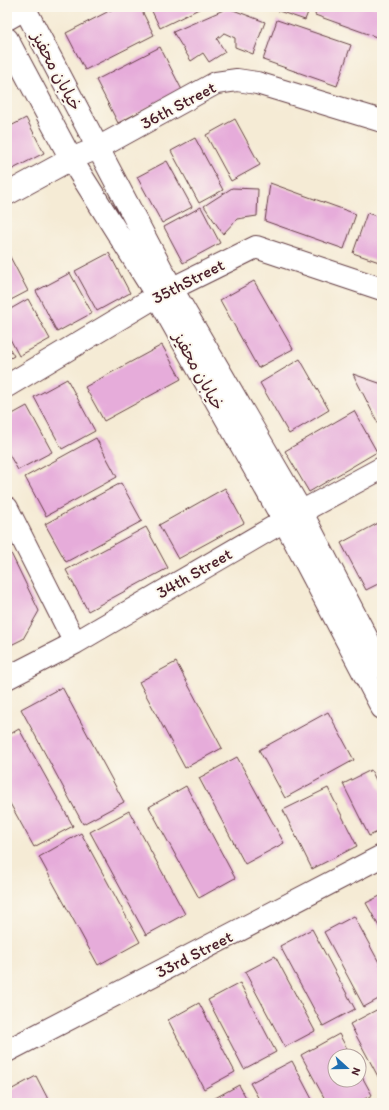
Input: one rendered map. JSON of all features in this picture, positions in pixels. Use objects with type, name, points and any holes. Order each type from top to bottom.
[{"type":"street","name":"خیابان محفیز","points":[[21,10],[98,148],[164,292],[292,516],[382,708]]},
{"type":"street","name":"خیابان محفیز","points":[[7,38],[71,159],[164,292]]},
{"type":"street","name":"36th Street","points":[[7,194],[71,159],[98,148],[216,83],[237,80],[257,83],[382,121]]},
{"type":"street","name":"35thStreet","points":[[7,386],[164,292],[256,247],[382,289]]},
{"type":"street","name":"34th Street","points":[[7,678],[75,643],[292,516],[382,468]]},
{"type":"street","points":[[7,508],[75,643]]},
{"type":"street","points":[[292,516],[382,667]]},
{"type":"street","name":"33rd Street","points":[[7,1051],[382,856]]},
{"type":"building","points":[[117,7],[140,7],[154,35],[85,70],[66,33]]},
{"type":"building","points":[[150,7],[203,7],[160,28]]},
{"type":"building","points":[[267,7],[310,7],[305,20]]},
{"type":"building","points":[[317,7],[382,7],[382,39],[315,15]]},
{"type":"building","points":[[228,8],[265,22],[253,54],[235,47],[235,38],[224,33],[217,39],[225,52],[209,62],[203,53],[191,61],[173,32]]},
{"type":"building","points":[[277,20],[351,45],[337,86],[263,60]]},
{"type":"building","points":[[160,47],[182,90],[118,123],[96,80]]},
{"type":"building","points":[[26,118],[44,153],[7,172],[7,128]]},
{"type":"building","points":[[235,119],[260,165],[231,181],[206,135]]},
{"type":"building","points":[[195,138],[223,190],[199,203],[171,151]]},
{"type":"building","points":[[167,161],[192,207],[162,223],[137,177]]},
{"type":"building","points":[[270,183],[356,214],[344,249],[265,221]]},
{"type":"building","points":[[232,188],[258,189],[257,216],[237,219],[223,234],[204,206]]},
{"type":"building","points":[[201,207],[220,243],[183,263],[164,227]]},
{"type":"building","points":[[367,213],[382,218],[382,263],[353,253]]},
{"type":"building","points":[[7,251],[28,291],[7,302]]},
{"type":"building","points":[[109,253],[130,293],[97,311],[75,271]]},
{"type":"building","points":[[70,273],[92,313],[57,332],[36,291]]},
{"type":"building","points":[[254,281],[293,349],[258,368],[220,300]]},
{"type":"building","points":[[28,299],[50,339],[19,356],[7,333],[7,311]]},
{"type":"building","points":[[7,344],[14,356],[7,360]]},
{"type":"building","points":[[162,345],[181,379],[104,421],[85,387]]},
{"type":"building","points":[[300,359],[329,410],[289,434],[260,383]]},
{"type":"building","points":[[353,374],[382,384],[382,431]]},
{"type":"building","points":[[67,379],[95,431],[62,449],[34,397]]},
{"type":"building","points":[[27,406],[52,452],[18,470],[7,451],[7,417]]},
{"type":"building","points":[[354,411],[377,452],[309,492],[285,451]]},
{"type":"building","points":[[96,438],[117,477],[46,516],[25,477]]},
{"type":"building","points":[[121,483],[142,521],[66,562],[45,524]]},
{"type":"building","points":[[225,488],[244,523],[178,559],[159,525]]},
{"type":"building","points":[[382,521],[382,582],[366,590],[341,543]]},
{"type":"building","points":[[146,527],[168,568],[88,611],[66,570]]},
{"type":"building","points":[[7,545],[39,611],[23,639],[7,647]]},
{"type":"building","points":[[176,662],[222,748],[185,768],[139,682]]},
{"type":"building","points":[[62,687],[124,802],[83,824],[21,709]]},
{"type":"building","points":[[328,712],[354,760],[285,798],[259,750]]},
{"type":"building","points":[[19,729],[73,826],[34,847],[7,798],[7,736]]},
{"type":"building","points":[[237,757],[284,843],[245,864],[199,778]]},
{"type":"building","points":[[371,770],[382,792],[382,830],[369,836],[343,784]]},
{"type":"building","points":[[186,786],[235,878],[199,898],[149,807]]},
{"type":"building","points":[[328,788],[357,846],[312,869],[283,810]]},
{"type":"building","points":[[129,811],[185,914],[146,935],[90,832]]},
{"type":"building","points":[[81,833],[140,942],[98,965],[39,857]]},
{"type":"building","points":[[382,895],[382,932],[366,903]]},
{"type":"building","points":[[354,916],[382,968],[382,997],[364,1007],[324,932]]},
{"type":"building","points":[[312,929],[355,1009],[323,1026],[280,946]]},
{"type":"building","points":[[275,956],[315,1031],[285,1047],[245,972]]},
{"type":"building","points":[[240,983],[276,1052],[244,1069],[208,1000]]},
{"type":"building","points":[[199,1003],[235,1072],[204,1089],[168,1020]]},
{"type":"building","points":[[382,1007],[382,1084],[367,1056],[367,1048],[363,1048],[350,1024]]},
{"type":"building","points":[[339,1034],[347,1048],[327,1048],[327,1088],[367,1088],[367,1086],[372,1095],[357,1103],[327,1103],[301,1055]]},
{"type":"building","points":[[292,1061],[314,1103],[261,1103],[250,1083]]},
{"type":"building","points":[[36,1076],[50,1103],[8,1103],[7,1092]]},
{"type":"building","points":[[239,1085],[249,1103],[206,1103]]}]
